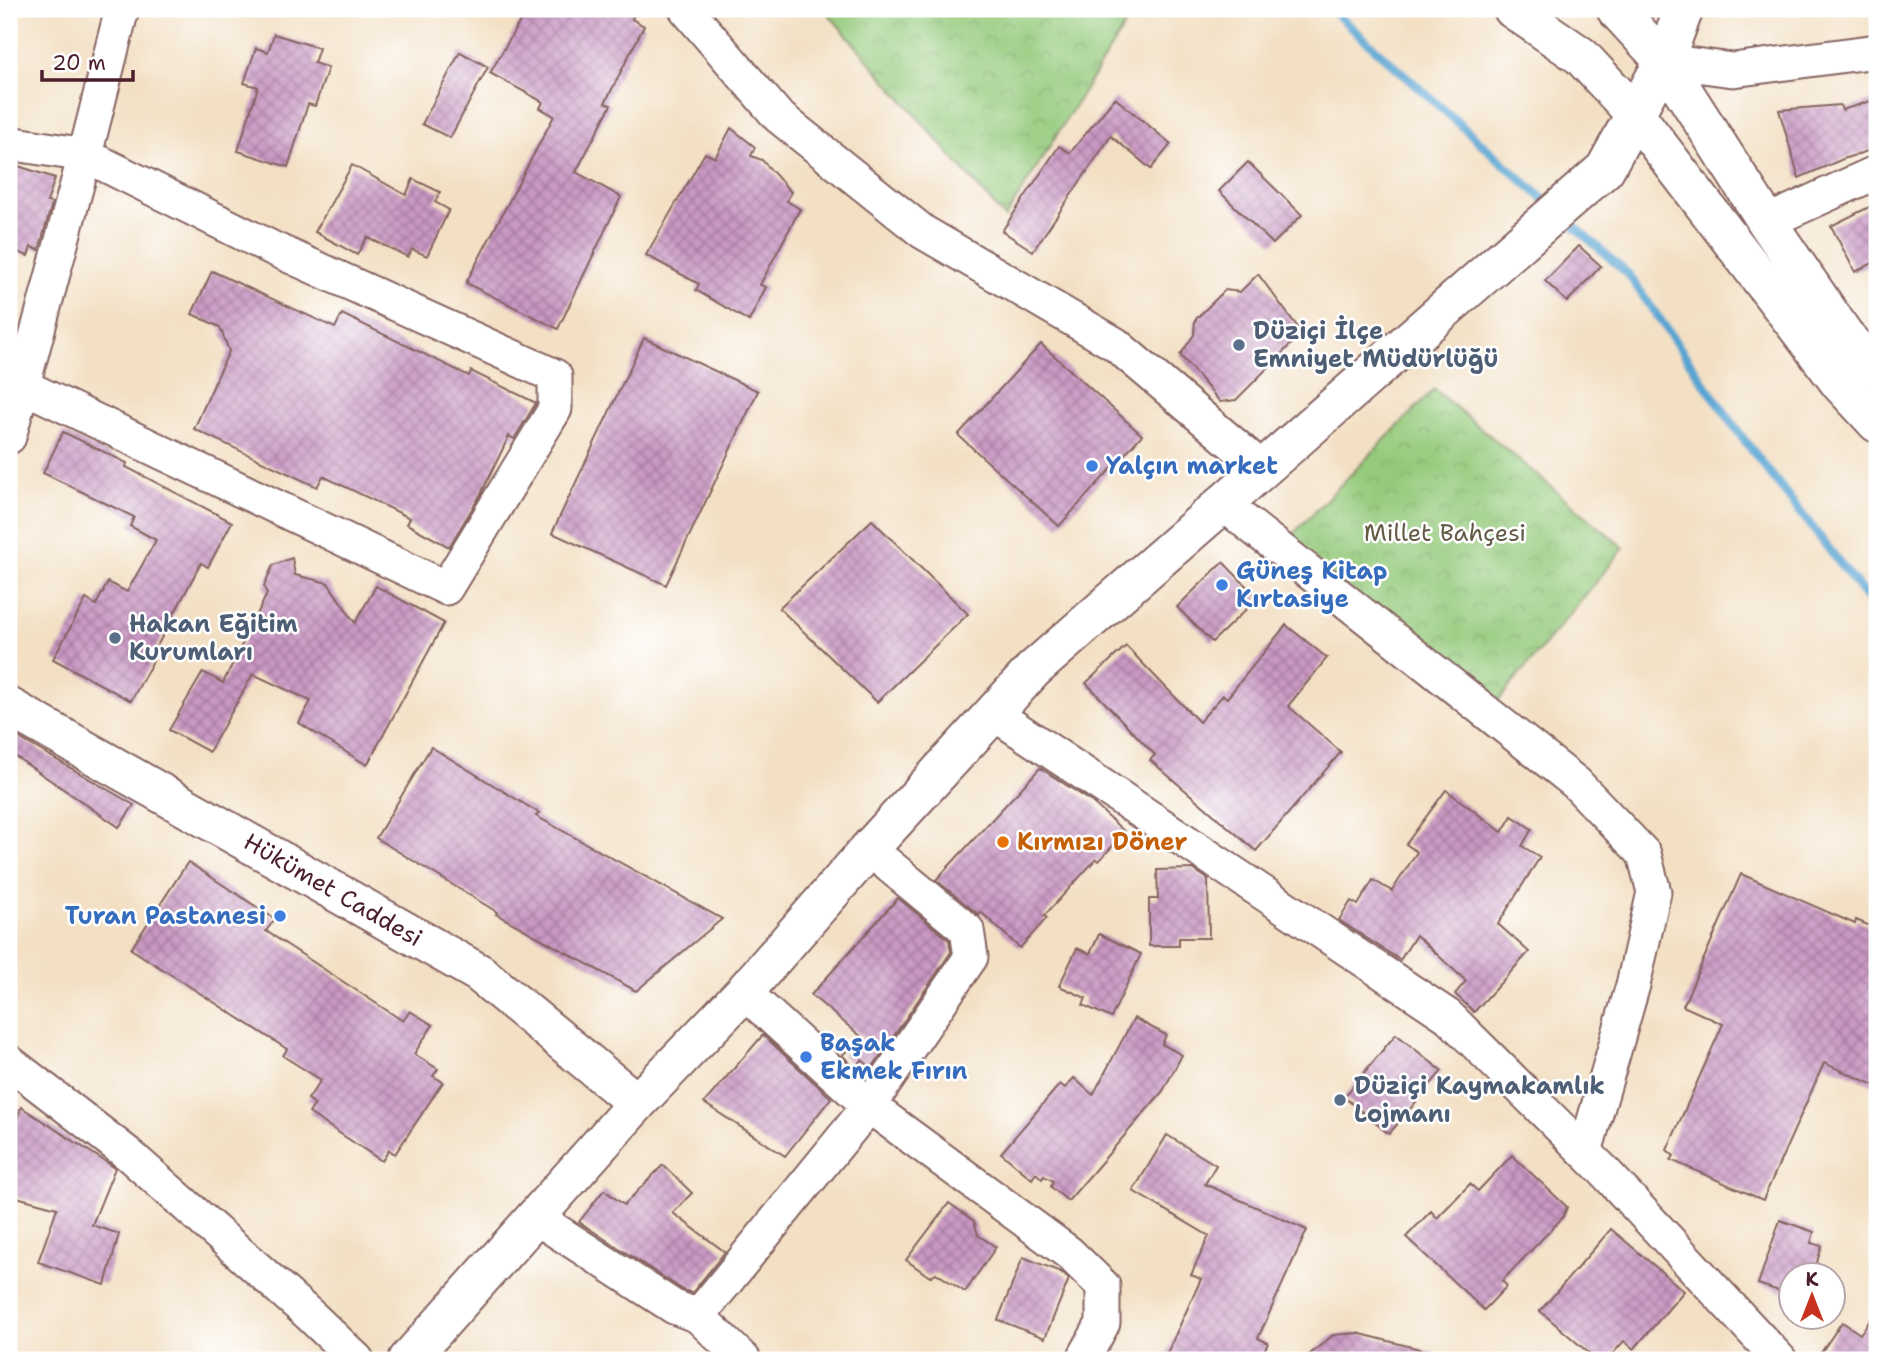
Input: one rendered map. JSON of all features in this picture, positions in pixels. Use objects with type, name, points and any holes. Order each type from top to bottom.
[{"type":"main road","points":[[1513,9],[1581,56],[1634,113],[1840,383],[1877,423]]},
{"type":"main road","points":[[1615,9],[1664,61],[1767,222],[1844,335],[1877,370]]},
{"type":"main road","points":[[408,1360],[637,1103],[744,992],[869,849],[1033,670],[1605,169],[1664,61],[1684,9]]},
{"type":"main road","name":"Hükümet Caddesi","points":[[9,707],[479,973],[637,1103]]},
{"type":"street","points":[[9,437],[16,384],[85,155],[122,9]]},
{"type":"street","points":[[686,9],[778,116],[923,232],[1115,344],[1263,469]]},
{"type":"street","points":[[1664,61],[1733,70],[1877,51]]},
{"type":"street","points":[[9,142],[85,155],[272,248],[555,376],[555,409],[446,588],[16,384]]},
{"type":"street","points":[[1767,222],[1877,172]]},
{"type":"street","points":[[1223,504],[1576,783],[1644,854],[1654,892],[1633,985],[1585,1152]]},
{"type":"street","points":[[993,713],[1448,1016],[1585,1152],[1780,1360]]},
{"type":"street","points":[[698,1316],[869,1106],[971,957],[967,930],[869,849]]},
{"type":"street","points":[[744,992],[869,1106],[1069,1253],[1103,1286],[1103,1323],[1083,1360]]},
{"type":"street","points":[[9,1062],[128,1154],[358,1360]]},
{"type":"street","points":[[535,1217],[674,1307],[698,1316],[744,1360]]},
{"type":"green space","points":[[824,9],[1135,9],[1005,218]]},
{"type":"green space","name":"Millet Bahçesi","points":[[1434,389],[1624,548],[1499,700],[1284,543]]},
{"type":"building","points":[[527,9],[636,9],[632,19],[644,26],[605,103],[611,105],[576,172],[621,197],[558,329],[466,283],[554,116],[540,108],[543,102],[490,73]]},
{"type":"building","points":[[274,34],[319,48],[314,63],[328,68],[315,106],[308,104],[288,167],[238,151],[258,87],[244,83],[256,48],[268,52]]},
{"type":"building","points":[[460,52],[488,67],[450,138],[422,124]]},
{"type":"building","points":[[1115,98],[1171,144],[1151,169],[1111,136],[1033,251],[1002,231],[1059,146],[1070,153]]},
{"type":"building","points":[[1877,99],[1877,148],[1799,178],[1779,110],[1840,105],[1842,110]]},
{"type":"building","points":[[731,128],[755,147],[751,156],[762,160],[791,192],[787,201],[800,209],[760,285],[766,287],[749,321],[696,290],[699,284],[646,255],[705,153],[715,158]]},
{"type":"building","points":[[1248,162],[1302,215],[1273,244],[1219,191]]},
{"type":"building","points":[[15,165],[55,178],[47,202],[52,203],[39,250],[31,247],[28,256],[9,249],[9,184]]},
{"type":"building","points":[[352,165],[406,195],[413,179],[440,192],[435,202],[449,210],[427,256],[412,249],[408,257],[367,237],[357,255],[315,232]]},
{"type":"building","points":[[1877,203],[1877,261],[1855,272],[1831,226]]},
{"type":"building","points":[[1579,246],[1601,266],[1567,302],[1545,281]]},
{"type":"building","points":[[212,271],[335,328],[342,314],[469,376],[471,371],[536,403],[514,439],[509,436],[481,494],[449,547],[407,524],[410,518],[323,476],[317,487],[194,429],[229,351],[220,327],[192,314]]},
{"type":"building","name":"Düziçi İlçe Emniyet Müdürlüğü","points":[[1258,274],[1302,333],[1236,400],[1220,402],[1180,355],[1194,335],[1195,320],[1225,290],[1240,292]]},
{"type":"building","points":[[644,338],[758,391],[666,585],[552,533]]},
{"type":"building","points":[[1041,344],[1142,435],[1059,526],[958,435]]},
{"type":"building","points":[[63,432],[127,463],[126,467],[232,522],[208,567],[201,563],[131,701],[53,659],[86,599],[96,605],[108,582],[127,592],[156,540],[130,526],[134,517],[43,473]]},
{"type":"building","points":[[872,520],[968,614],[877,702],[779,608]]},
{"type":"building","points":[[292,558],[295,575],[328,583],[355,623],[376,586],[444,623],[367,765],[299,723],[311,701],[253,674],[209,752],[169,730],[203,672],[223,683],[267,594],[264,586],[273,565]]},
{"type":"building","points":[[1223,562],[1258,598],[1212,642],[1177,607]]},
{"type":"building","points":[[1286,625],[1327,658],[1288,706],[1341,752],[1256,851],[1150,760],[1155,755],[1086,683],[1126,646],[1199,722],[1223,695],[1227,698]]},
{"type":"building","points":[[9,732],[134,805],[119,827],[9,752]]},
{"type":"building","points":[[431,747],[539,813],[536,816],[722,919],[636,991],[496,914],[497,912],[376,838]]},
{"type":"building","points":[[1040,768],[1092,802],[1125,832],[1099,861],[1096,859],[1044,916],[1047,918],[1020,948],[981,912],[979,915],[936,880]]},
{"type":"building","points":[[1446,790],[1502,832],[1512,816],[1532,829],[1522,846],[1540,857],[1498,924],[1529,952],[1474,1012],[1455,994],[1466,981],[1416,935],[1400,960],[1339,920],[1351,901],[1358,905],[1373,880],[1392,891],[1417,852],[1406,844]]},
{"type":"building","points":[[188,862],[275,919],[266,931],[403,1021],[410,1011],[433,1025],[414,1054],[438,1069],[433,1076],[443,1082],[395,1154],[389,1150],[382,1161],[309,1113],[315,1104],[308,1099],[321,1080],[283,1056],[287,1049],[131,949]]},
{"type":"building","points":[[1193,869],[1208,879],[1209,938],[1179,938],[1179,946],[1149,946],[1149,899],[1158,899],[1157,870]]},
{"type":"building","points":[[1741,874],[1855,924],[1856,920],[1877,929],[1877,1086],[1824,1063],[1763,1200],[1671,1160],[1674,1156],[1667,1150],[1723,1024],[1683,1006]]},
{"type":"building","points":[[898,898],[949,940],[951,952],[872,1068],[862,1060],[855,1068],[842,1055],[863,1038],[811,995]]},
{"type":"building","points":[[1099,934],[1141,954],[1111,1018],[1083,1005],[1086,998],[1059,986],[1077,948],[1090,954]]},
{"type":"building","points":[[1134,1018],[1166,1035],[1162,1044],[1182,1055],[1163,1091],[1068,1201],[1051,1187],[1053,1181],[1044,1176],[1042,1179],[1036,1173],[1032,1179],[1001,1153],[1060,1084],[1065,1088],[1074,1078],[1093,1095]]},
{"type":"building","name":"Düziçi Kaymakamlık Lojmanı","points":[[1396,1034],[1442,1071],[1389,1134],[1344,1097]]},
{"type":"building","points":[[763,1035],[831,1098],[785,1156],[704,1103]]},
{"type":"building","points":[[21,1107],[115,1168],[92,1225],[119,1234],[105,1285],[38,1262],[57,1208],[9,1195],[9,1142]]},
{"type":"building","points":[[1167,1135],[1216,1165],[1205,1184],[1307,1230],[1258,1338],[1268,1343],[1260,1360],[1164,1360],[1201,1279],[1191,1275],[1209,1236],[1133,1191]]},
{"type":"building","points":[[1512,1155],[1567,1207],[1563,1217],[1502,1281],[1507,1286],[1484,1310],[1406,1237],[1431,1211],[1437,1218],[1470,1184],[1478,1191]]},
{"type":"building","points":[[663,1165],[692,1193],[673,1213],[725,1252],[692,1293],[683,1290],[579,1222],[604,1190],[624,1205]]},
{"type":"building","points":[[949,1203],[974,1221],[978,1235],[996,1247],[965,1292],[936,1273],[930,1277],[906,1260]]},
{"type":"building","points":[[1780,1220],[1814,1232],[1811,1243],[1822,1246],[1818,1260],[1778,1260],[1778,1291],[1758,1284]]},
{"type":"building","points":[[1611,1229],[1684,1291],[1634,1349],[1624,1341],[1607,1360],[1597,1360],[1540,1311]]},
{"type":"building","points":[[1023,1257],[1061,1272],[1069,1279],[1045,1338],[998,1320]]},
{"type":"building","points":[[1877,1311],[1877,1360],[1816,1360],[1837,1330],[1848,1330],[1848,1326],[1860,1334]]},
{"type":"building","points":[[1357,1333],[1435,1353],[1434,1360],[1303,1360],[1333,1335]]},
{"type":"waterway","points":[[1331,9],[1550,205]]},
{"type":"waterway","points":[[1563,216],[1628,274],[1742,437],[1877,611]]},
{"type":"place","name":"Düziçi İlçe Emniyet Müdürlüğü","points":[[1239,345]]},
{"type":"place","name":"Yalçın market","points":[[1092,466]]},
{"type":"place","name":"Güneş Kitap Kırtasiye","points":[[1222,585]]},
{"type":"place","name":"Hakan Eğitim Kurumları","points":[[115,638]]},
{"type":"place","name":"Kırmızı Döner","points":[[1003,842]]},
{"type":"place","name":"Turan Pastanesi","points":[[280,916]]},
{"type":"place","name":"Başak Ekmek Fırın","points":[[806,1057]]},
{"type":"place","name":"Düziçi Kaymakamlık Lojmanı","points":[[1340,1100]]}]
